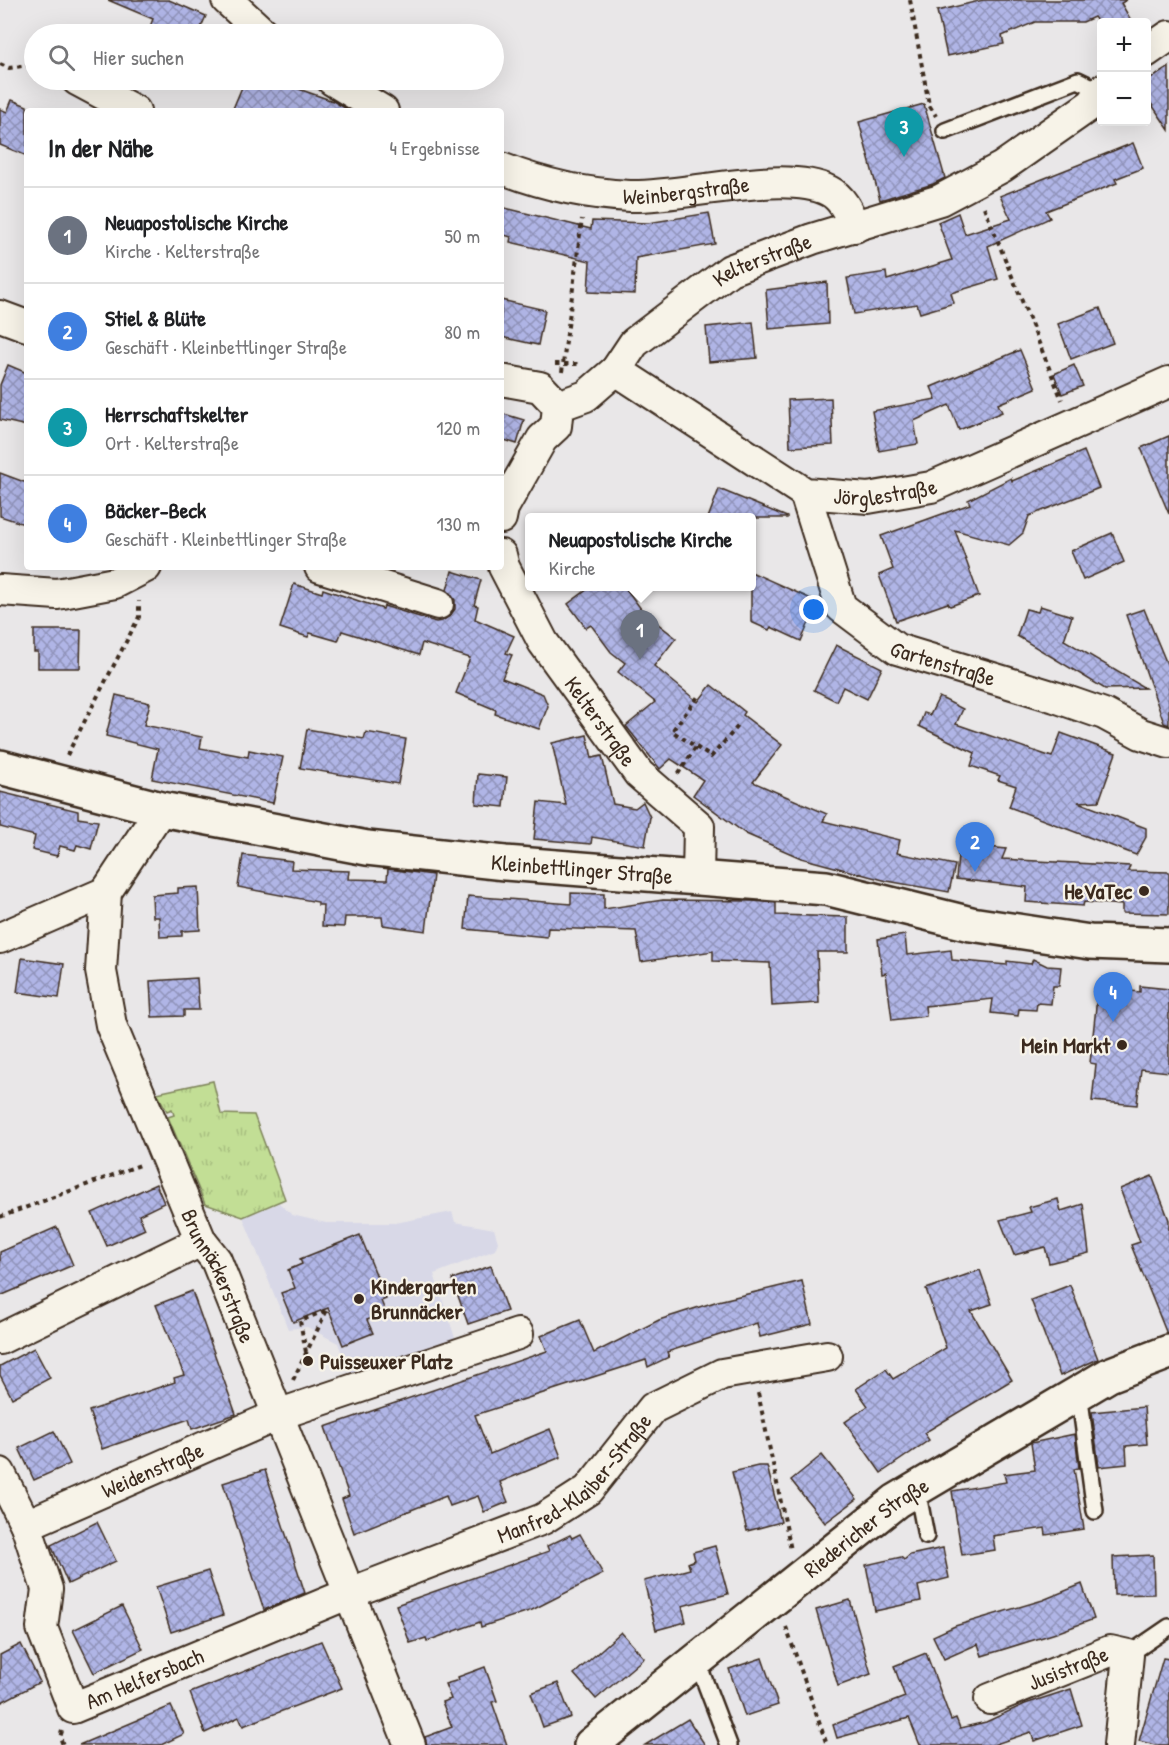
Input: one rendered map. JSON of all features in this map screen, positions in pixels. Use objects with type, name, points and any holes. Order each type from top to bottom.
[{"type":"street","points":[[226,0],[253,24]]},
{"type":"street","points":[[1151,49],[1169,36]]},
{"type":"street","points":[[96,90],[129,108]]},
{"type":"street","points":[[348,90],[378,108]]},
{"type":"street","name":"Kelterstraße","points":[[558,406],[586,396],[616,370],[634,344],[730,270],[791,246],[921,208],[974,183],[1002,167],[1092,104],[1097,97]]},
{"type":"street","name":"Weinbergstraße","points":[[504,169],[537,180],[585,191],[632,196],[780,183],[806,185],[829,191],[845,206],[855,227]]},
{"type":"street","points":[[0,316],[24,325]]},
{"type":"street","name":"Jörglestraße","points":[[616,370],[805,493],[868,498],[931,487],[1169,381]]},
{"type":"street","points":[[504,381],[540,387],[558,406],[556,426],[542,439],[504,506]]},
{"type":"street","name":"Gartenstraße","points":[[805,493],[841,607],[897,649],[1055,697],[1104,714],[1141,734],[1169,743]]},
{"type":"street","name":"Kelterstraße","points":[[504,567],[543,642],[639,774],[699,826],[698,877]]},
{"type":"street","points":[[0,590],[57,594],[115,583],[139,570]]},
{"type":"street","points":[[330,570],[438,604]]},
{"type":"street","name":"Kleinbettlinger Straße","points":[[0,767],[160,809],[367,848],[505,863],[826,888],[971,924],[1090,942],[1169,945]]},
{"type":"street","name":"Brunnäckerstraße","points":[[160,809],[106,892],[101,971],[111,1025],[201,1241],[216,1260],[410,1745]]},
{"type":"street","points":[[0,938],[106,892]]},
{"type":"street","points":[[0,1339],[201,1241]]},
{"type":"street","name":"Weidenstraße","points":[[26,1525],[279,1414],[518,1334]]},
{"type":"street","name":"Riedericher Straße","points":[[591,1745],[896,1501],[1109,1375],[1169,1352]]},
{"type":"street","name":"Manfred-Klaiber-Straße","points":[[350,1593],[543,1519],[588,1490],[653,1408],[722,1374],[827,1356]]},
{"type":"street","name":"Am Helfersbach","points":[[0,1473],[26,1525],[47,1589],[42,1628],[73,1708],[350,1593]]},
{"type":"street","name":"Jusistraße","points":[[990,1699],[1110,1651],[1128,1655],[1119,1745]]},
{"type":"lane","points":[[945,131],[1078,80],[1097,89]]},
{"type":"lane","points":[[1079,1393],[1095,1511]]},
{"type":"lane","points":[[917,1489],[926,1536]]},
{"type":"lane","points":[[1128,1655],[1169,1627]]},
{"type":"lane","points":[[697,1661],[729,1745]]},
{"type":"path","points":[[910,0],[929,105],[945,131]]},
{"type":"path","points":[[0,64],[9,68],[24,66]]},
{"type":"path","points":[[974,183],[1072,425]]},
{"type":"path","points":[[564,364],[585,191]]},
{"type":"path","points":[[53,782],[139,617],[143,570]]},
{"type":"path","points":[[700,694],[672,731],[711,757],[739,725]]},
{"type":"path","points":[[664,795],[696,747]]},
{"type":"path","points":[[0,1217],[167,1155]]},
{"type":"path","points":[[291,1384],[328,1309],[300,1321],[306,1353]]},
{"type":"path","points":[[753,1369],[786,1589],[827,1745]]},
{"type":"path","points":[[60,1737],[63,1745]]},
{"type":"shaded area","name":"Kindergarten Brunnäcker","points":[[279,1203],[292,1215],[326,1223],[395,1223],[452,1212],[455,1222],[494,1229],[498,1242],[495,1250],[434,1274],[457,1344],[352,1380],[338,1343],[307,1327],[288,1329],[243,1217]]},
{"type":"green space","points":[[213,1081],[221,1114],[254,1115],[285,1199],[243,1217],[205,1204],[168,1117],[174,1115],[172,1109],[167,1111],[157,1093]]},
{"type":"building","points":[[108,0],[169,0],[206,16],[202,24],[151,24],[153,19]]},
{"type":"building","points":[[983,0],[1127,0],[1121,3],[1130,18],[1097,18],[1097,21],[1094,17],[1083,22],[1035,22],[1002,36],[1004,44],[947,56],[937,11]]},
{"type":"building","points":[[1169,67],[1169,130],[1151,103],[1151,79]]},
{"type":"building","points":[[241,90],[302,90],[333,101],[345,108],[233,108]]},
{"type":"building","points":[[12,100],[27,106],[24,108],[24,155],[0,145],[0,109],[7,112]]},
{"type":"building","points":[[924,104],[945,178],[933,184],[880,200],[859,122]]},
{"type":"building","points":[[1133,143],[1143,168],[1115,179],[1117,183],[1046,211],[1050,218],[988,246],[998,279],[951,293],[954,303],[920,313],[917,304],[854,314],[847,278],[886,272],[887,280],[952,260],[938,222],[958,213],[965,234],[1011,219],[1000,196]]},
{"type":"building","points":[[504,208],[591,229],[592,221],[648,223],[709,213],[715,244],[636,258],[635,294],[588,292],[590,261],[510,242],[511,237],[504,235]]},
{"type":"building","points":[[827,282],[828,324],[769,329],[766,290]]},
{"type":"building","points":[[504,301],[545,310],[538,345],[504,338]]},
{"type":"building","points":[[1100,308],[1113,343],[1071,359],[1058,324]]},
{"type":"building","points":[[753,322],[757,358],[709,362],[706,327]]},
{"type":"building","points":[[1020,350],[1036,388],[998,404],[1002,412],[959,430],[949,405],[914,421],[918,444],[879,451],[872,411],[936,399],[931,387]]},
{"type":"building","points":[[8,365],[24,372],[24,425],[0,420],[0,385]]},
{"type":"building","points":[[1074,365],[1083,386],[1062,394],[1054,374]]},
{"type":"building","points":[[831,398],[833,445],[790,447],[788,400]]},
{"type":"building","points":[[504,414],[524,420],[517,444],[504,440]]},
{"type":"building","points":[[1169,436],[1169,514],[1141,448]]},
{"type":"building","points":[[1084,451],[1099,488],[1029,516],[1023,533],[1009,545],[955,530],[979,596],[950,606],[948,603],[896,621],[879,575],[893,569],[881,536],[970,504],[968,500],[1011,478],[1012,481]]},
{"type":"building","points":[[0,473],[24,482],[24,524],[0,516]]},
{"type":"building","points":[[719,489],[787,518],[756,518],[756,513],[710,513]]},
{"type":"building","points":[[1112,533],[1124,562],[1083,580],[1071,551]]},
{"type":"building","points":[[452,571],[481,580],[474,605],[478,606],[475,619],[514,636],[506,653],[512,655],[502,678],[543,694],[548,706],[539,729],[495,714],[496,710],[456,693],[470,658],[422,643],[419,655],[342,631],[338,641],[310,633],[308,637],[280,628],[294,584],[322,593],[323,589],[383,609],[384,606],[436,622],[442,621],[455,609],[455,600],[447,590]]},
{"type":"building","points":[[756,574],[818,602],[801,641],[771,627],[769,630],[751,622],[751,591],[756,591]]},
{"type":"building","points":[[585,591],[628,591],[644,613],[676,638],[654,666],[698,702],[711,685],[745,712],[743,715],[782,745],[753,782],[827,814],[823,821],[900,840],[897,853],[955,865],[949,892],[887,881],[801,858],[746,834],[693,795],[703,780],[671,759],[660,769],[626,726],[655,702],[618,672],[625,663],[611,652],[591,625],[586,628],[568,604]]},
{"type":"building","points":[[1040,606],[1072,616],[1064,640],[1145,688],[1105,689],[1017,636],[1026,609],[1038,612]]},
{"type":"building","points":[[1144,609],[1169,669],[1169,725],[1164,723],[1126,615]]},
{"type":"building","points":[[34,630],[81,630],[80,668],[38,668],[38,652],[34,652]]},
{"type":"building","points":[[836,645],[882,668],[867,699],[843,687],[836,701],[814,690]]},
{"type":"building","points":[[116,695],[150,703],[144,725],[202,737],[200,748],[248,757],[249,750],[283,757],[273,803],[152,779],[158,749],[106,736]]},
{"type":"building","points":[[939,697],[963,709],[956,724],[1052,757],[1061,733],[1116,753],[1099,801],[1078,802],[1146,828],[1146,837],[1136,855],[1009,807],[1016,786],[998,780],[1000,776],[971,766],[975,753],[919,726],[924,713],[930,715]]},
{"type":"building","points":[[307,729],[364,739],[366,732],[406,739],[398,784],[300,768]]},
{"type":"building","points":[[587,735],[592,758],[602,756],[613,804],[635,808],[643,802],[650,817],[645,846],[592,837],[591,844],[534,839],[538,802],[566,805],[552,743]]},
{"type":"building","points":[[478,774],[507,777],[504,807],[476,804]]},
{"type":"building","points":[[0,792],[78,811],[78,818],[98,821],[91,849],[77,845],[75,850],[60,846],[57,856],[32,850],[35,836],[0,827]]},
{"type":"building","points":[[959,844],[1006,849],[1002,859],[1130,866],[1128,871],[1169,872],[1169,914],[1122,913],[1122,905],[1084,902],[1083,906],[1026,902],[1027,887],[956,879]]},
{"type":"building","points":[[243,855],[292,861],[291,869],[349,871],[348,879],[387,880],[388,869],[433,875],[426,931],[383,925],[382,917],[345,917],[344,927],[322,926],[323,905],[318,905],[318,902],[238,887]]},
{"type":"building","points":[[198,887],[200,930],[182,931],[182,936],[160,937],[159,917],[153,917],[152,895],[178,893],[178,888]]},
{"type":"building","points":[[571,893],[604,894],[604,909],[663,900],[752,901],[776,903],[776,915],[848,917],[848,952],[817,952],[819,1003],[772,1006],[770,963],[713,961],[713,951],[641,962],[636,931],[548,928],[547,937],[465,929],[468,896],[571,904]]},
{"type":"building","points":[[905,935],[907,955],[951,950],[952,960],[1007,965],[1007,961],[1031,964],[1033,959],[1047,966],[1061,967],[1059,986],[1053,986],[1051,1004],[1037,1003],[1036,1010],[1019,1009],[1018,1016],[991,1013],[993,999],[925,1006],[926,1016],[892,1020],[886,973],[882,974],[878,939]]},
{"type":"building","points":[[22,958],[64,964],[59,998],[17,992]]},
{"type":"building","points":[[197,978],[199,1010],[184,1010],[184,1016],[152,1017],[150,981]]},
{"type":"building","points":[[1140,986],[1169,989],[1169,1072],[1141,1069],[1137,1105],[1092,1101],[1096,1064],[1090,1063],[1098,988],[1140,992]]},
{"type":"building","points":[[1152,1176],[1169,1220],[1169,1334],[1167,1334],[1131,1245],[1140,1242],[1120,1189]]},
{"type":"building","points":[[156,1184],[164,1203],[139,1215],[145,1229],[107,1246],[92,1213]]},
{"type":"building","points":[[1058,1199],[1061,1211],[1083,1204],[1089,1253],[1049,1263],[1045,1247],[1014,1255],[1000,1220],[1031,1212],[1029,1207]]},
{"type":"building","points":[[57,1227],[73,1265],[0,1296],[0,1252]]},
{"type":"building","points":[[360,1235],[386,1299],[381,1301],[386,1313],[367,1320],[373,1333],[343,1345],[328,1308],[293,1322],[281,1293],[295,1288],[288,1270],[302,1264],[300,1259]]},
{"type":"building","points":[[491,1266],[507,1311],[468,1324],[452,1279]]},
{"type":"building","points":[[980,1270],[992,1304],[971,1311],[1012,1380],[924,1433],[929,1440],[881,1473],[845,1422],[868,1406],[856,1389],[886,1369],[893,1379],[946,1348],[926,1289]]},
{"type":"building","points":[[802,1281],[812,1324],[760,1337],[757,1323],[667,1352],[669,1357],[648,1367],[646,1360],[475,1415],[490,1454],[550,1429],[561,1457],[500,1482],[508,1502],[484,1512],[478,1496],[450,1506],[446,1496],[354,1533],[342,1499],[349,1496],[325,1427],[547,1351],[541,1336],[580,1320],[594,1353],[659,1320],[718,1301]]},
{"type":"building","points":[[1070,1285],[1098,1359],[1060,1376],[1031,1300]]},
{"type":"building","points":[[192,1291],[236,1414],[192,1429],[189,1419],[102,1449],[89,1411],[175,1382],[174,1378],[184,1375],[156,1305]]},
{"type":"building","points":[[34,1348],[50,1378],[12,1398],[0,1375],[0,1366]]},
{"type":"building","points":[[1144,1407],[1147,1444],[1126,1446],[1127,1464],[1099,1467],[1092,1412]]},
{"type":"building","points":[[54,1431],[70,1464],[34,1480],[19,1448]]},
{"type":"building","points":[[1075,1434],[1079,1468],[1074,1469],[1084,1529],[1046,1535],[1045,1528],[993,1536],[995,1550],[962,1555],[952,1491],[1006,1482],[1004,1474],[1035,1470],[1031,1443]]},
{"type":"building","points":[[822,1455],[857,1499],[825,1523],[791,1480]]},
{"type":"building","points":[[767,1466],[781,1522],[747,1531],[732,1472]]},
{"type":"building","points":[[265,1470],[305,1593],[264,1610],[223,1483]]},
{"type":"building","points":[[97,1522],[116,1561],[68,1584],[51,1545]]},
{"type":"building","points":[[580,1534],[603,1574],[532,1610],[481,1627],[480,1622],[427,1641],[426,1638],[410,1643],[396,1605],[549,1551],[547,1546],[570,1535],[572,1538]]},
{"type":"building","points":[[715,1546],[728,1594],[682,1606],[686,1622],[656,1630],[644,1581],[690,1569],[688,1563],[695,1560],[693,1552]]},
{"type":"building","points":[[943,1548],[949,1578],[918,1586],[921,1601],[875,1611],[866,1565],[901,1557],[904,1560],[910,1555]]},
{"type":"building","points":[[1153,1555],[1154,1594],[1114,1595],[1113,1557]]},
{"type":"building","points":[[208,1571],[223,1615],[171,1632],[156,1587]]},
{"type":"building","points":[[1082,1584],[1094,1619],[1056,1633],[982,1656],[978,1644],[944,1659],[933,1636],[955,1626],[1043,1600]]},
{"type":"building","points":[[850,1600],[871,1674],[838,1686],[816,1610]]},
{"type":"building","points":[[122,1606],[143,1649],[94,1673],[73,1630]]},
{"type":"building","points":[[621,1632],[644,1658],[596,1699],[574,1674]]},
{"type":"building","points":[[321,1641],[342,1688],[243,1726],[239,1717],[205,1733],[190,1693]]},
{"type":"building","points":[[21,1644],[40,1682],[0,1703],[0,1655]]},
{"type":"building","points":[[926,1653],[951,1720],[956,1718],[960,1728],[986,1722],[1025,1704],[1071,1689],[1082,1725],[1034,1741],[1031,1732],[993,1745],[920,1745],[909,1718],[837,1738],[833,1725],[905,1697],[894,1666]]},
{"type":"building","points":[[762,1658],[778,1705],[745,1716],[729,1669]]},
{"type":"building","points":[[1163,1658],[1169,1659],[1169,1745],[1155,1745],[1139,1741]]},
{"type":"building","points":[[485,1667],[497,1701],[492,1702],[507,1745],[427,1745],[425,1737],[452,1727],[442,1702],[451,1699],[445,1684]]},
{"type":"building","points":[[558,1683],[571,1717],[543,1727],[531,1693]]},
{"type":"building","points":[[171,1706],[184,1734],[161,1745],[79,1745]]},
{"type":"building","points":[[688,1719],[705,1745],[645,1745]]},
{"type":"place","name":"Herrschaftskelter","points":[[904,157]]},
{"type":"place","name":"Neuapostolische Kirche","points":[[640,660]]},
{"type":"place","name":"Stiel & Blüte","points":[[975,872]]},
{"type":"place","name":"HeVaTec","points":[[1144,891]]},
{"type":"place","name":"Bäcker-Beck","points":[[1113,1022]]},
{"type":"place","name":"Mein Markt","points":[[1122,1045]]},
{"type":"place","name":"Kindergarten Brunnäcker","points":[[359,1299]]},
{"type":"place","name":"Puisseuxer Platz","points":[[308,1361]]}]
